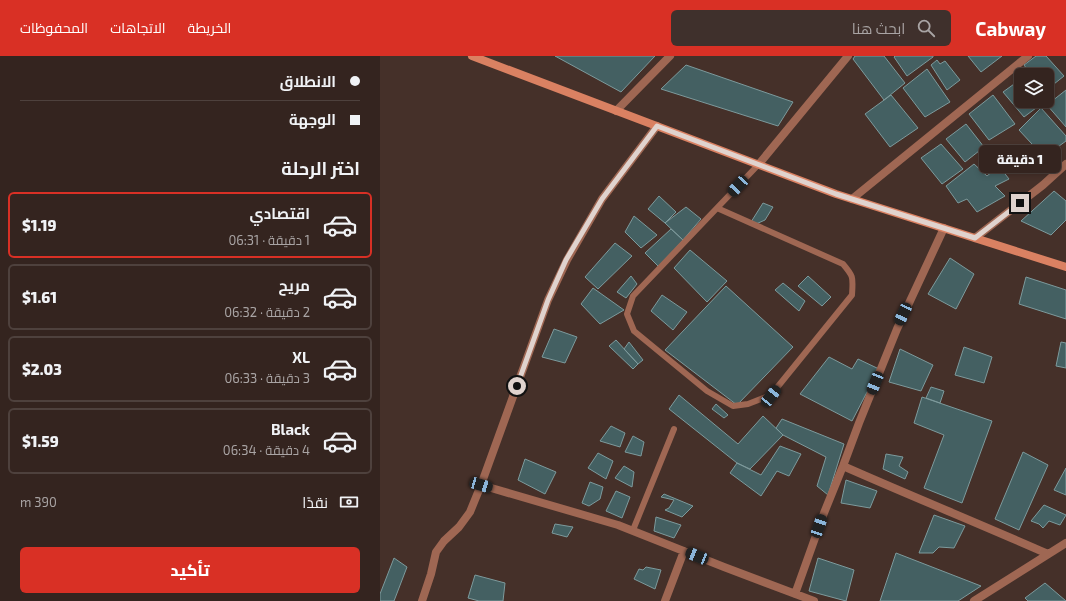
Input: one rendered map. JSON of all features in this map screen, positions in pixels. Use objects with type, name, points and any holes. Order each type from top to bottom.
[{"type":"street","points":[[472,56],[852,199],[1066,267]]},
{"type":"street","points":[[616,110],[670,56]]},
{"type":"street","points":[[759,164],[848,56]]},
{"type":"street","points":[[852,199],[1028,56]]},
{"type":"street","points":[[422,601],[431,574],[436,552],[444,541],[459,527],[470,512],[548,300],[566,260],[602,199],[657,126]]},
{"type":"street","points":[[975,238],[1043,185],[1066,164]]},
{"type":"street","points":[[795,594],[858,423],[897,329],[944,228]]},
{"type":"street","points":[[843,466],[1048,554]]},
{"type":"street","points":[[481,485],[618,524],[814,601]]},
{"type":"street","points":[[974,601],[1066,543]]},
{"type":"street","points":[[665,601],[684,551]]},
{"type":"lane","points":[[717,208],[843,264],[852,274],[853,281],[852,294],[771,396],[748,404],[733,406],[707,392],[634,331],[627,314],[633,296],[717,208],[759,164]]},
{"type":"lane","points":[[633,530],[674,429]]},
{"type":"building","points":[[555,56],[655,56],[621,92]]},
{"type":"building","points":[[855,56],[884,56],[905,83],[884,100],[853,59]]},
{"type":"building","points":[[968,56],[1002,56],[981,72]]},
{"type":"building","points":[[1036,56],[1046,56],[1064,76],[1054,84],[1054,68],[1026,68],[1024,65]]},
{"type":"building","points":[[894,57],[933,57],[907,76]]},
{"type":"building","points":[[937,60],[940,64],[945,61],[960,80],[947,90],[931,65]]},
{"type":"building","points":[[686,65],[793,102],[778,126],[661,89]]},
{"type":"building","points":[[927,69],[950,102],[925,117],[903,88]]},
{"type":"building","points":[[1014,84],[1014,105],[1003,92]]},
{"type":"building","points":[[1066,90],[1066,127],[1050,108],[1054,108],[1054,99]]},
{"type":"building","points":[[891,95],[918,128],[890,147],[865,114]]},
{"type":"building","points":[[993,95],[1015,124],[989,140],[969,114]]},
{"type":"building","points":[[1016,108],[1036,108],[1024,117]]},
{"type":"building","points":[[1041,108],[1066,136],[1066,141],[1044,157],[1019,130]]},
{"type":"building","points":[[966,124],[984,147],[965,162],[946,139]]},
{"type":"building","points":[[941,144],[963,169],[942,184],[921,158]]},
{"type":"building","points":[[974,164],[987,176],[999,166],[1009,179],[995,186],[1005,196],[977,212],[967,199],[958,203],[946,186]]},
{"type":"building","points":[[1054,191],[1066,201],[1066,220],[1051,235],[1021,221]]},
{"type":"building","points":[[659,196],[676,212],[665,223],[648,209]]},
{"type":"building","points":[[763,203],[773,207],[765,220],[756,224],[751,222]]},
{"type":"building","points":[[686,207],[701,219],[683,240],[665,223]]},
{"type":"building","points":[[634,216],[657,235],[641,248],[625,232]]},
{"type":"building","points":[[671,229],[683,240],[659,267],[645,253]]},
{"type":"building","points":[[615,243],[632,256],[598,289],[585,277]]},
{"type":"building","points":[[690,250],[727,281],[707,302],[674,268]]},
{"type":"building","points":[[950,258],[974,274],[956,309],[928,294]]},
{"type":"building","points":[[631,276],[637,284],[626,298],[617,292]]},
{"type":"building","points":[[808,276],[831,297],[822,306],[798,286]]},
{"type":"building","points":[[1026,277],[1066,290],[1066,319],[1019,304]]},
{"type":"building","points":[[783,283],[805,301],[799,311],[775,290]]},
{"type":"building","points":[[726,286],[793,347],[737,405],[665,350]]},
{"type":"building","points":[[593,288],[624,310],[600,324],[581,304]]},
{"type":"building","points":[[662,295],[687,312],[673,330],[651,311]]},
{"type":"building","points":[[554,329],[577,337],[565,363],[542,357]]},
{"type":"building","points":[[616,340],[638,364],[633,369],[609,346]]},
{"type":"building","points":[[629,342],[643,360],[638,364],[624,349]]},
{"type":"building","points":[[1061,342],[1066,343],[1066,368],[1056,366]]},
{"type":"building","points":[[964,347],[992,357],[984,383],[955,375]]},
{"type":"building","points":[[900,349],[933,365],[921,391],[889,382]]},
{"type":"building","points":[[829,357],[852,369],[858,359],[879,369],[852,421],[800,394]]},
{"type":"building","points":[[931,387],[944,391],[940,403],[926,398]]},
{"type":"building","points":[[679,395],[738,444],[763,416],[783,435],[750,469],[737,463],[669,409]]},
{"type":"building","points":[[922,397],[992,421],[962,503],[924,488],[944,435],[914,423]]},
{"type":"building","points":[[716,404],[728,415],[724,418],[712,409]]},
{"type":"building","points":[[782,419],[844,444],[828,495],[817,486],[826,457],[783,435],[776,428]]},
{"type":"building","points":[[611,426],[625,433],[620,447],[600,441]]},
{"type":"building","points":[[633,436],[644,442],[641,456],[625,452]]},
{"type":"building","points":[[780,446],[801,454],[789,476],[777,471],[761,496],[730,473],[737,463],[761,475]]},
{"type":"building","points":[[1023,452],[1048,465],[1019,530],[995,519]]},
{"type":"building","points":[[598,453],[613,461],[606,479],[588,468]]},
{"type":"building","points":[[886,454],[903,457],[899,466],[908,472],[905,479],[883,469]]},
{"type":"building","points":[[525,459],[556,472],[545,494],[518,480]]},
{"type":"building","points":[[624,466],[634,472],[632,487],[615,478]]},
{"type":"building","points":[[1066,468],[1066,495],[1054,490]]},
{"type":"building","points":[[846,480],[877,491],[870,508],[841,503]]},
{"type":"building","points":[[590,482],[603,487],[600,499],[589,506],[582,503]]},
{"type":"building","points":[[616,491],[630,497],[622,518],[606,511]]},
{"type":"building","points":[[664,494],[693,506],[682,517],[665,510],[669,508],[674,500],[661,497]]},
{"type":"building","points":[[1044,505],[1066,515],[1060,525],[1049,521],[1043,528],[1039,524],[1031,521]]},
{"type":"building","points":[[934,515],[965,526],[954,548],[939,547],[933,553],[919,553]]},
{"type":"building","points":[[656,517],[681,525],[674,538],[654,531]]},
{"type":"building","points":[[555,524],[573,527],[567,537],[552,533]]},
{"type":"building","points":[[896,553],[981,586],[958,601],[880,601]]},
{"type":"building","points":[[394,558],[407,567],[394,601],[380,601],[380,594]]},
{"type":"building","points":[[818,558],[854,570],[846,601],[809,591]]},
{"type":"building","points":[[646,567],[661,570],[655,589],[634,579],[639,569],[643,570]]},
{"type":"building","points":[[475,575],[505,583],[503,601],[479,601],[468,598]]},
{"type":"building","points":[[1045,583],[1066,601],[1028,601],[1025,598]]},
{"type":"route","points":[[517,386],[548,300],[566,260],[602,199],[657,126],[836,194],[975,238],[1020,203]]}]
